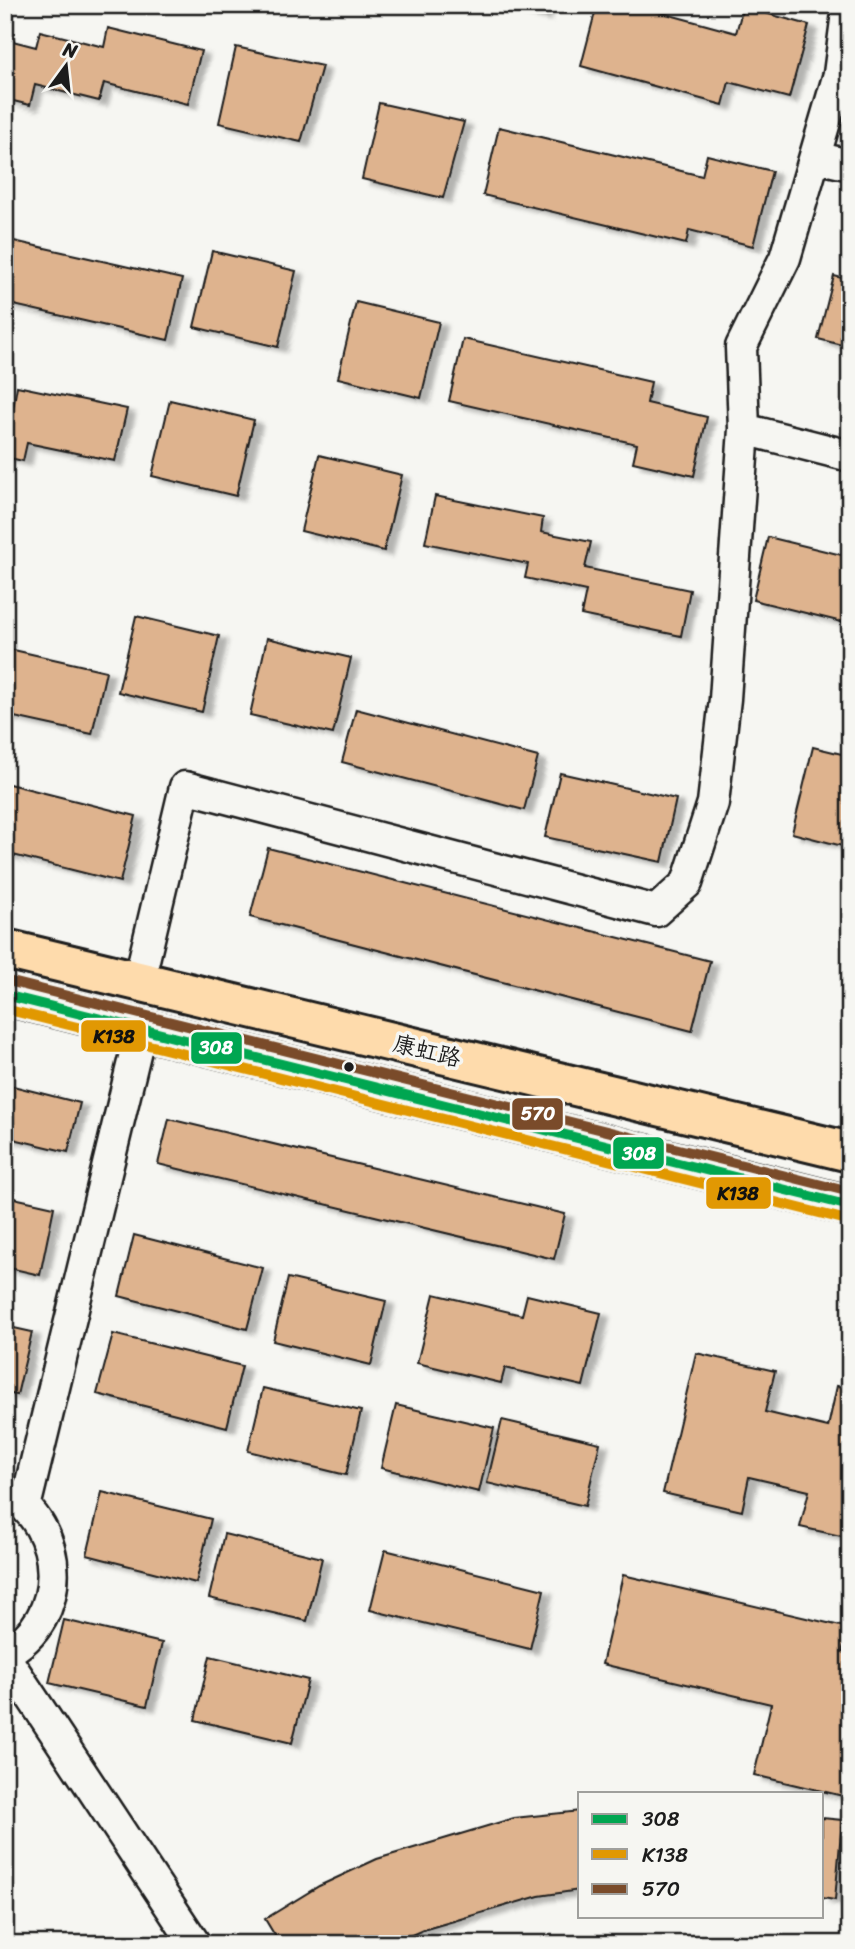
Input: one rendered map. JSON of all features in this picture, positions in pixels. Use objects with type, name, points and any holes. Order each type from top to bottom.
[{"type":"main road","name":"康虹路","points":[[5,949],[850,1152]]},
{"type":"main road","name":"康虹路","points":[[5,995],[850,1206]]},
{"type":"street","points":[[139,981],[185,787],[656,911],[687,883],[713,803],[725,699],[744,429],[741,347],[785,258],[839,74],[848,5]]},
{"type":"street","points":[[815,157],[850,165]]},
{"type":"street","points":[[744,429],[850,456]]},
{"type":"street","points":[[141,1029],[15,1499],[33,1513],[47,1539],[54,1569],[50,1598],[37,1626],[5,1655],[195,1944]]},
{"type":"building","points":[[500,5],[545,5],[543,15]]},
{"type":"building","points":[[597,5],[633,5],[736,33],[743,7],[809,25],[789,98],[729,82],[723,105],[581,66]]},
{"type":"building","points":[[108,28],[201,51],[188,104],[104,83],[99,101],[35,85],[30,105],[5,99],[5,39],[36,47],[40,31],[104,47]]},
{"type":"building","points":[[236,47],[322,66],[301,142],[219,123]]},
{"type":"building","points":[[379,103],[464,122],[443,198],[362,179]]},
{"type":"building","points":[[499,127],[702,176],[707,155],[772,171],[753,246],[689,230],[686,244],[483,195]]},
{"type":"building","points":[[5,239],[182,279],[168,340],[5,303]]},
{"type":"building","points":[[212,251],[296,271],[278,347],[194,327]]},
{"type":"building","points":[[834,276],[850,280],[850,347],[818,339]]},
{"type":"building","points":[[356,302],[439,322],[421,398],[338,378]]},
{"type":"building","points":[[463,339],[651,382],[647,403],[707,417],[694,476],[633,462],[637,444],[449,401]]},
{"type":"building","points":[[17,386],[127,409],[115,461],[27,443],[23,461],[5,457],[5,412],[12,414]]},
{"type":"building","points":[[170,400],[254,420],[236,496],[152,476]]},
{"type":"building","points":[[319,455],[402,475],[384,551],[301,531]]},
{"type":"building","points":[[435,496],[543,518],[541,532],[591,542],[585,568],[690,590],[681,636],[581,615],[586,591],[525,578],[528,564],[425,543]]},
{"type":"building","points":[[768,537],[850,557],[850,624],[753,600]]},
{"type":"building","points":[[136,616],[219,636],[202,712],[118,692]]},
{"type":"building","points":[[267,638],[351,658],[333,734],[250,715]]},
{"type":"building","points":[[5,648],[106,671],[92,734],[5,715]]},
{"type":"building","points":[[356,709],[538,757],[524,810],[342,762]]},
{"type":"building","points":[[813,747],[850,756],[850,848],[792,833]]},
{"type":"building","points":[[560,773],[676,799],[662,862],[545,837]]},
{"type":"building","points":[[5,783],[136,816],[120,882],[5,853]]},
{"type":"building","points":[[268,848],[710,961],[692,1031],[250,917]]},
{"type":"building","points":[[5,1084],[80,1103],[68,1152],[5,1137]]},
{"type":"building","points":[[169,1119],[565,1214],[554,1259],[158,1164]]},
{"type":"building","points":[[5,1196],[54,1207],[40,1275],[5,1267]]},
{"type":"building","points":[[134,1235],[263,1268],[247,1329],[119,1296]]},
{"type":"building","points":[[288,1278],[386,1301],[371,1365],[273,1341]]},
{"type":"building","points":[[434,1294],[522,1315],[527,1295],[601,1313],[583,1386],[505,1368],[501,1383],[417,1363]]},
{"type":"building","points":[[5,1326],[32,1332],[17,1395],[5,1393]]},
{"type":"building","points":[[113,1334],[242,1366],[227,1427],[97,1394]]},
{"type":"building","points":[[696,1353],[775,1371],[765,1412],[828,1427],[837,1386],[850,1388],[850,1538],[800,1527],[809,1491],[749,1477],[742,1511],[663,1493]]},
{"type":"building","points":[[263,1388],[361,1411],[346,1475],[248,1451]]},
{"type":"building","points":[[396,1405],[494,1428],[479,1492],[381,1468]]},
{"type":"building","points":[[502,1420],[600,1443],[585,1506],[487,1483]]},
{"type":"building","points":[[102,1492],[211,1519],[196,1583],[87,1555]]},
{"type":"building","points":[[224,1534],[322,1558],[307,1621],[209,1598]]},
{"type":"building","points":[[385,1550],[544,1590],[530,1649],[370,1610]]},
{"type":"building","points":[[623,1575],[849,1628],[842,1652],[850,1654],[850,1769],[843,1796],[754,1775],[771,1704],[602,1664]]},
{"type":"building","points":[[64,1620],[162,1643],[147,1706],[49,1683]]},
{"type":"building","points":[[210,1656],[308,1680],[292,1743],[195,1720]]},
{"type":"building","points":[[578,1811],[578,1890],[539,1896],[423,1930],[391,1944],[280,1944],[265,1919],[319,1886],[377,1859],[514,1818]]},
{"type":"building","points":[[824,1818],[842,1820],[835,1900],[824,1898]]},
{"type":"transit line","name":"570","points":[[8,981],[850,1192]]},
{"type":"transit line","name":"308","points":[[5,995],[850,1206]]},
{"type":"transit line","name":"K138","points":[[5,1009],[847,1220]]}]
